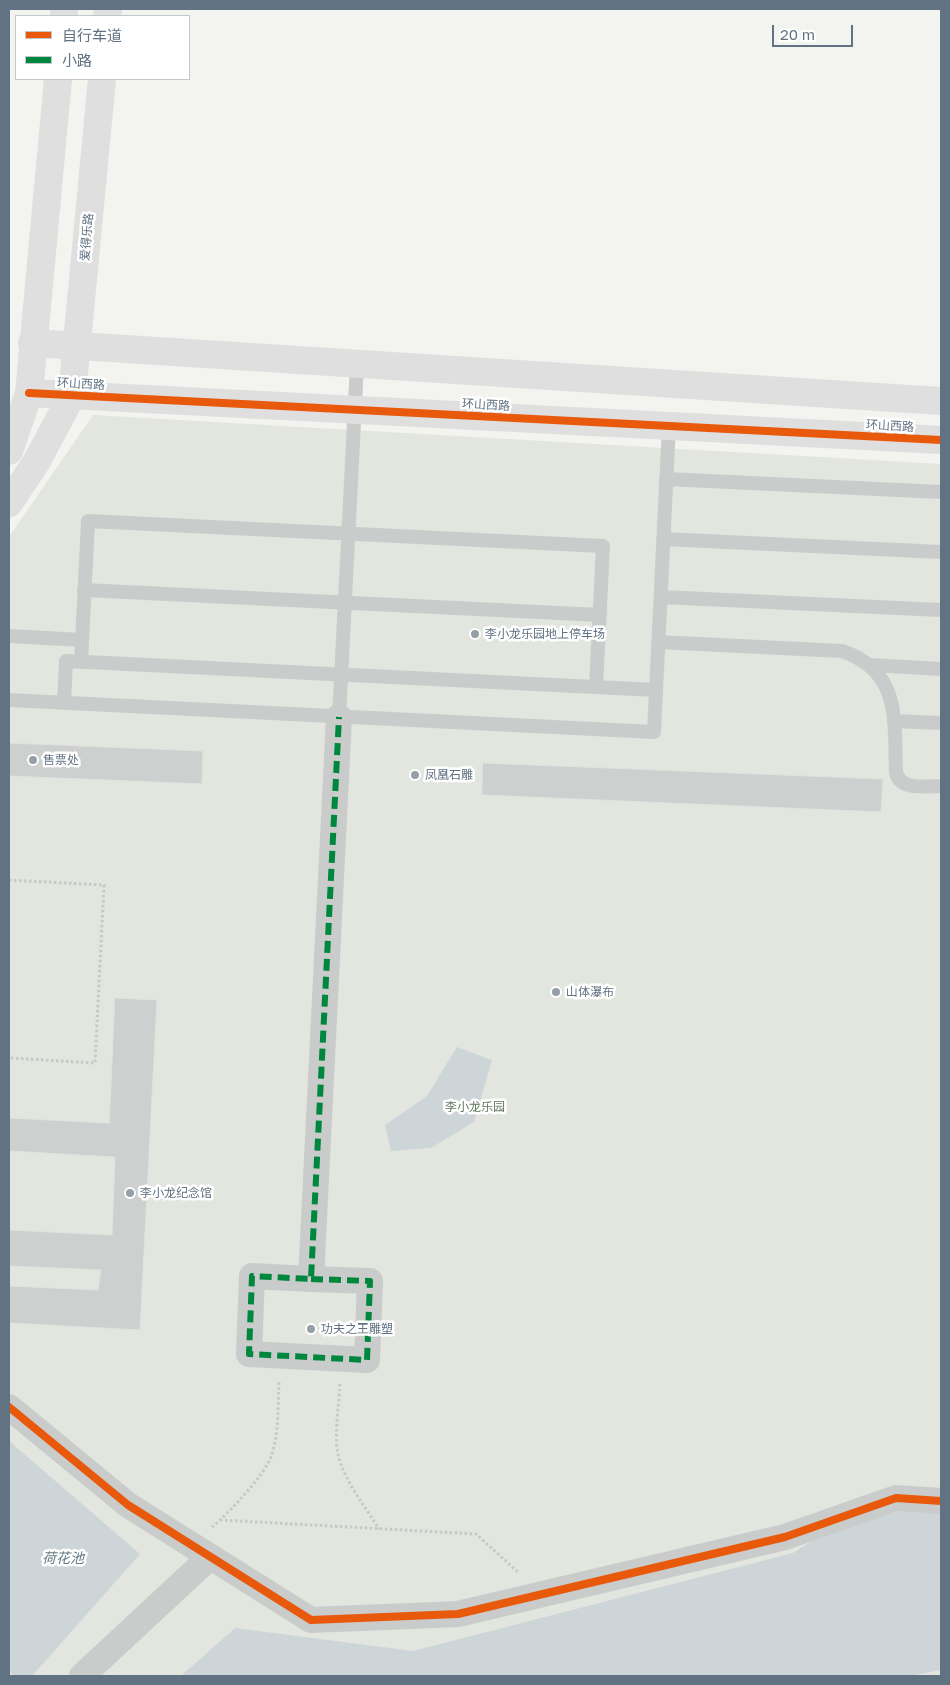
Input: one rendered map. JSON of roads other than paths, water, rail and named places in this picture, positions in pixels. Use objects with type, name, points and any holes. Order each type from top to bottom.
[{"type":"street","points":[[9,451],[29,393],[32,343],[58,80]]},
{"type":"street","name":"爱得乐路","points":[[72,395],[102,80]]},
{"type":"street","points":[[32,343],[941,401]]},
{"type":"street","name":"环山西路","points":[[29,393],[941,440]]},
{"type":"street","name":"环山西路","points":[[9,503],[37,461],[72,395]]},
{"type":"street","points":[[312,1279],[339,717]]},
{"type":"street","points":[[252,1276],[312,1279],[370,1282],[367,1360],[249,1354],[252,1276]]},
{"type":"street","points":[[9,1407],[128,1505],[311,1620],[458,1614],[785,1538],[896,1498],[941,1501]]},
{"type":"street","points":[[82,1676],[200,1551]]},
{"type":"lane","points":[[339,717],[357,364]]},
{"type":"lane","points":[[9,700],[654,732],[669,425]]},
{"type":"lane","points":[[666,478],[941,492]]},
{"type":"lane","points":[[81,662],[88,521],[603,546],[596,687]]},
{"type":"lane","points":[[663,538],[941,552]]},
{"type":"lane","points":[[84,590],[600,615]]},
{"type":"lane","points":[[661,597],[941,610]]},
{"type":"lane","points":[[9,636],[82,640]]},
{"type":"lane","points":[[658,642],[842,651],[857,656],[880,675],[892,698],[898,779],[906,785],[941,786]]},
{"type":"lane","points":[[64,703],[66,661],[656,690]]},
{"type":"lane","points":[[870,665],[941,669]]},
{"type":"lane","points":[[894,721],[941,723]]},
{"type":"water","points":[[457,1047],[492,1060],[474,1122],[431,1148],[391,1151],[385,1125],[427,1096]]},
{"type":"water","name":"荷花池","points":[[9,1441],[140,1554],[32,1676],[14,1676],[9,1671]]},
{"type":"water","points":[[936,1506],[941,1508],[941,1670],[910,1676],[181,1676],[235,1628],[413,1651],[793,1553],[831,1529],[882,1514]]},
{"type":"place","name":"李小龙乐园地上停车场","points":[[475,634]]},
{"type":"place","name":"售票处","points":[[33,760]]},
{"type":"place","name":"凤凰石雕","points":[[415,775]]},
{"type":"place","name":"山体瀑布","points":[[556,992]]},
{"type":"place","name":"李小龙纪念馆","points":[[130,1193]]},
{"type":"place","name":"功夫之王雕塑","points":[[311,1329]]},
{"type":"park label","name":"李小龙乐园","points":[[475,1107]]}]
